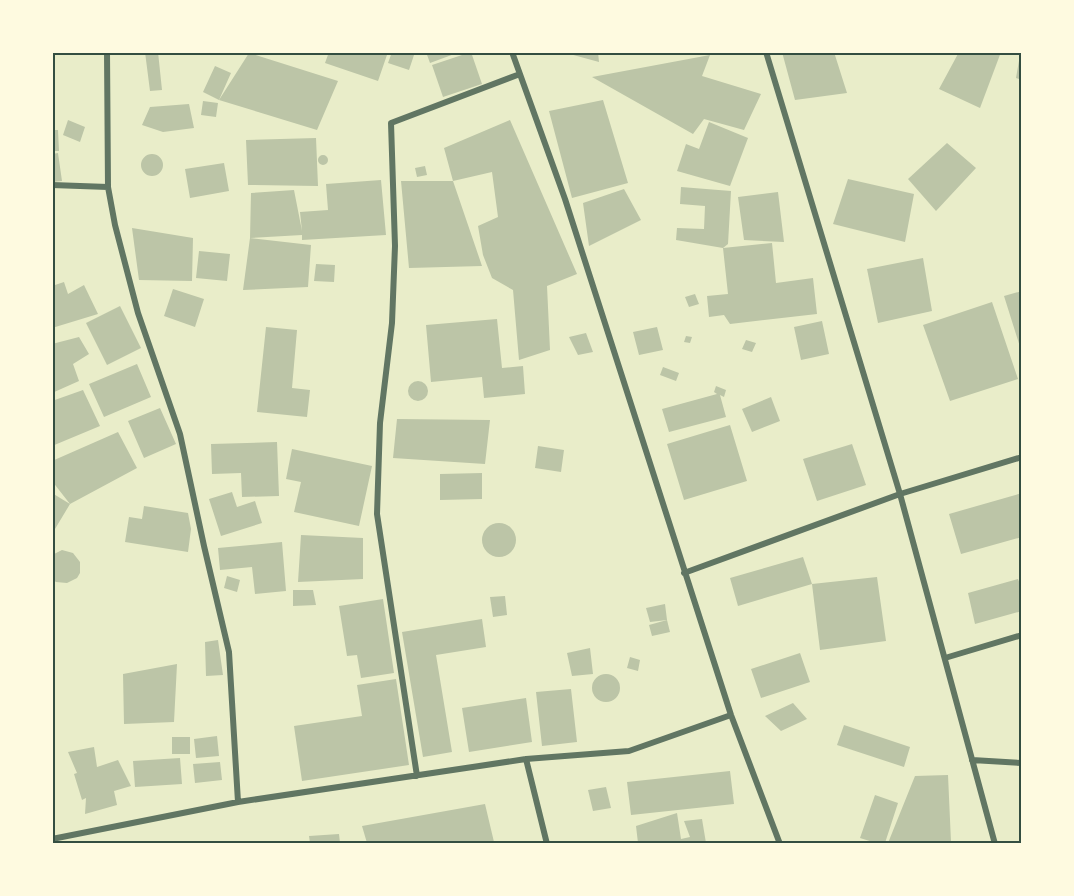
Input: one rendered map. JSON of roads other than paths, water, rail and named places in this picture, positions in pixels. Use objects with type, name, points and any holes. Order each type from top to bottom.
[{"type":"street","points":[[107,52],[108,187],[138,313],[180,434],[229,652],[238,802]]},
{"type":"street","points":[[512,52],[565,199],[731,715],[780,843]]},
{"type":"street","points":[[766,52],[900,494],[995,843]]},
{"type":"street","points":[[417,776],[377,514],[380,423],[392,323],[395,257],[391,123],[520,74]]},
{"type":"street","points":[[52,185],[108,187]]},
{"type":"street","points":[[684,573],[900,494],[1022,457]]},
{"type":"street","points":[[945,658],[1022,635]]},
{"type":"street","points":[[52,839],[238,802],[526,759],[629,751],[731,715]]},
{"type":"street","points":[[526,759],[547,843]]},
{"type":"street","points":[[972,760],[1022,763]]}]
